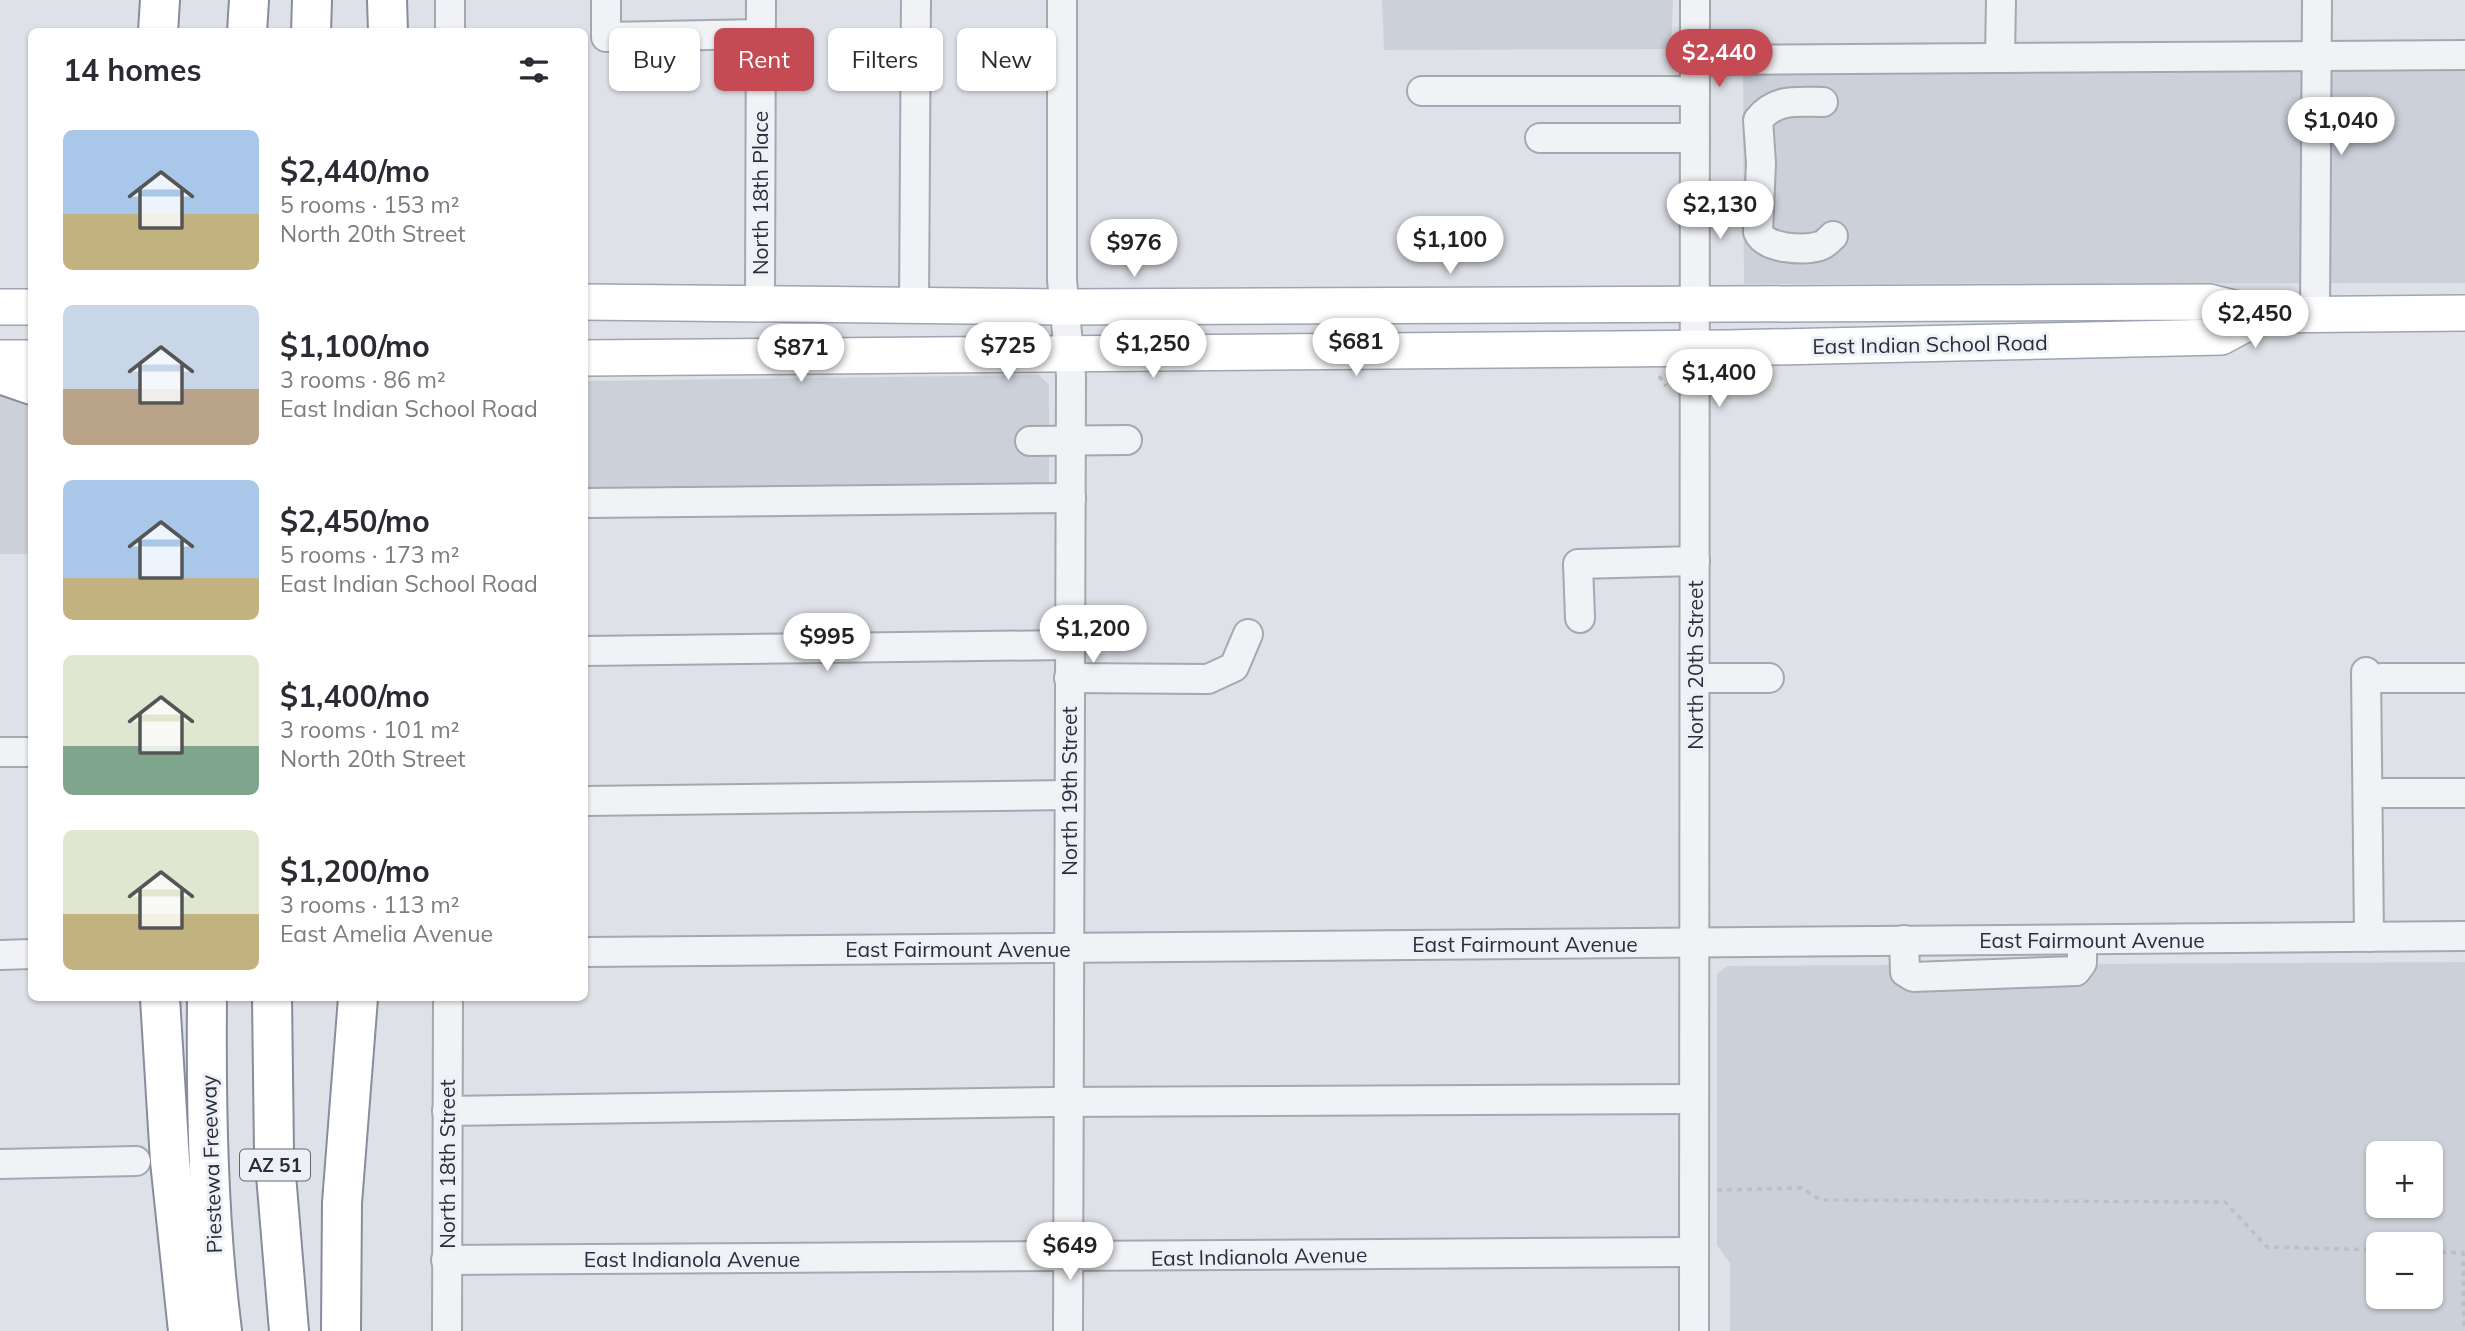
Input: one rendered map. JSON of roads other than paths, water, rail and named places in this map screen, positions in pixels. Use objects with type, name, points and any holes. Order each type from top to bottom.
[{"type":"highway","points":[[158,28],[160,0]]},
{"type":"highway","points":[[247,28],[249,0]]},
{"type":"highway","points":[[311,28],[312,0]]},
{"type":"highway","points":[[387,0],[387,28]]},
{"type":"highway","points":[[0,374],[28,384]]},
{"type":"highway","points":[[160,1001],[170,1161],[187,1331]]},
{"type":"highway","name":"Piestewa Freeway","points":[[207,1001],[209,1155],[216,1283],[222,1331]]},
{"type":"highway","name":"AZ 51","points":[[272,1001],[274,1151],[289,1331]]},
{"type":"highway","points":[[341,1331],[342,1203],[358,1001]]},
{"type":"main road","name":"East Indian School Road","points":[[588,302],[1064,307],[2209,302],[2262,315],[2465,313]]},
{"type":"main road","points":[[0,307],[28,307]]},
{"type":"main road","name":"East Indian School Road","points":[[588,358],[1694,349],[2221,337],[2262,315]]},
{"type":"main road","points":[[0,358],[28,358]]},
{"type":"street","points":[[450,0],[450,28]]},
{"type":"street","points":[[606,0],[606,37],[714,35]]},
{"type":"street","name":"North 18th Place","points":[[761,0],[761,28]]},
{"type":"street","points":[[914,305],[916,0]]},
{"type":"street","name":"North 19th Street","points":[[1062,0],[1064,307],[1071,440],[1068,645],[1068,1331]]},
{"type":"street","name":"North 20th Street","points":[[1694,1331],[1695,0]]},
{"type":"street","points":[[2000,57],[2001,0]]},
{"type":"street","points":[[2315,314],[2317,0]]},
{"type":"street","points":[[1695,60],[2465,55]]},
{"type":"street","points":[[1422,91],[1695,90]]},
{"type":"street","name":"North 18th Place","points":[[760,302],[761,91]]},
{"type":"street","points":[[1823,102],[1789,102],[1769,107],[1758,120],[1758,232],[1762,241],[1771,246],[1821,246],[1833,236]]},
{"type":"street","points":[[1540,138],[1695,138]]},
{"type":"street","points":[[1030,441],[1127,440]]},
{"type":"street","points":[[588,503],[1071,498]]},
{"type":"street","points":[[1580,618],[1578,564],[1695,561]]},
{"type":"street","points":[[1069,678],[1208,679],[1234,667],[1248,635]]},
{"type":"street","points":[[588,651],[1068,645]]},
{"type":"street","points":[[2369,937],[2374,675],[2465,678]]},
{"type":"street","points":[[1695,678],[1769,678]]},
{"type":"street","points":[[0,752],[28,752]]},
{"type":"street","points":[[2384,793],[2465,793]]},
{"type":"street","points":[[588,801],[1069,795]]},
{"type":"street","name":"East Fairmount Avenue","points":[[588,952],[2465,936]]},
{"type":"street","points":[[0,955],[28,954]]},
{"type":"street","name":"North 18th Street","points":[[447,1331],[448,1001]]},
{"type":"street","points":[[447,1111],[1069,1102],[1694,1099]]},
{"type":"street","points":[[0,1164],[136,1161]]},
{"type":"street","name":"East Indianola Avenue","points":[[446,1260],[1694,1252]]}]
